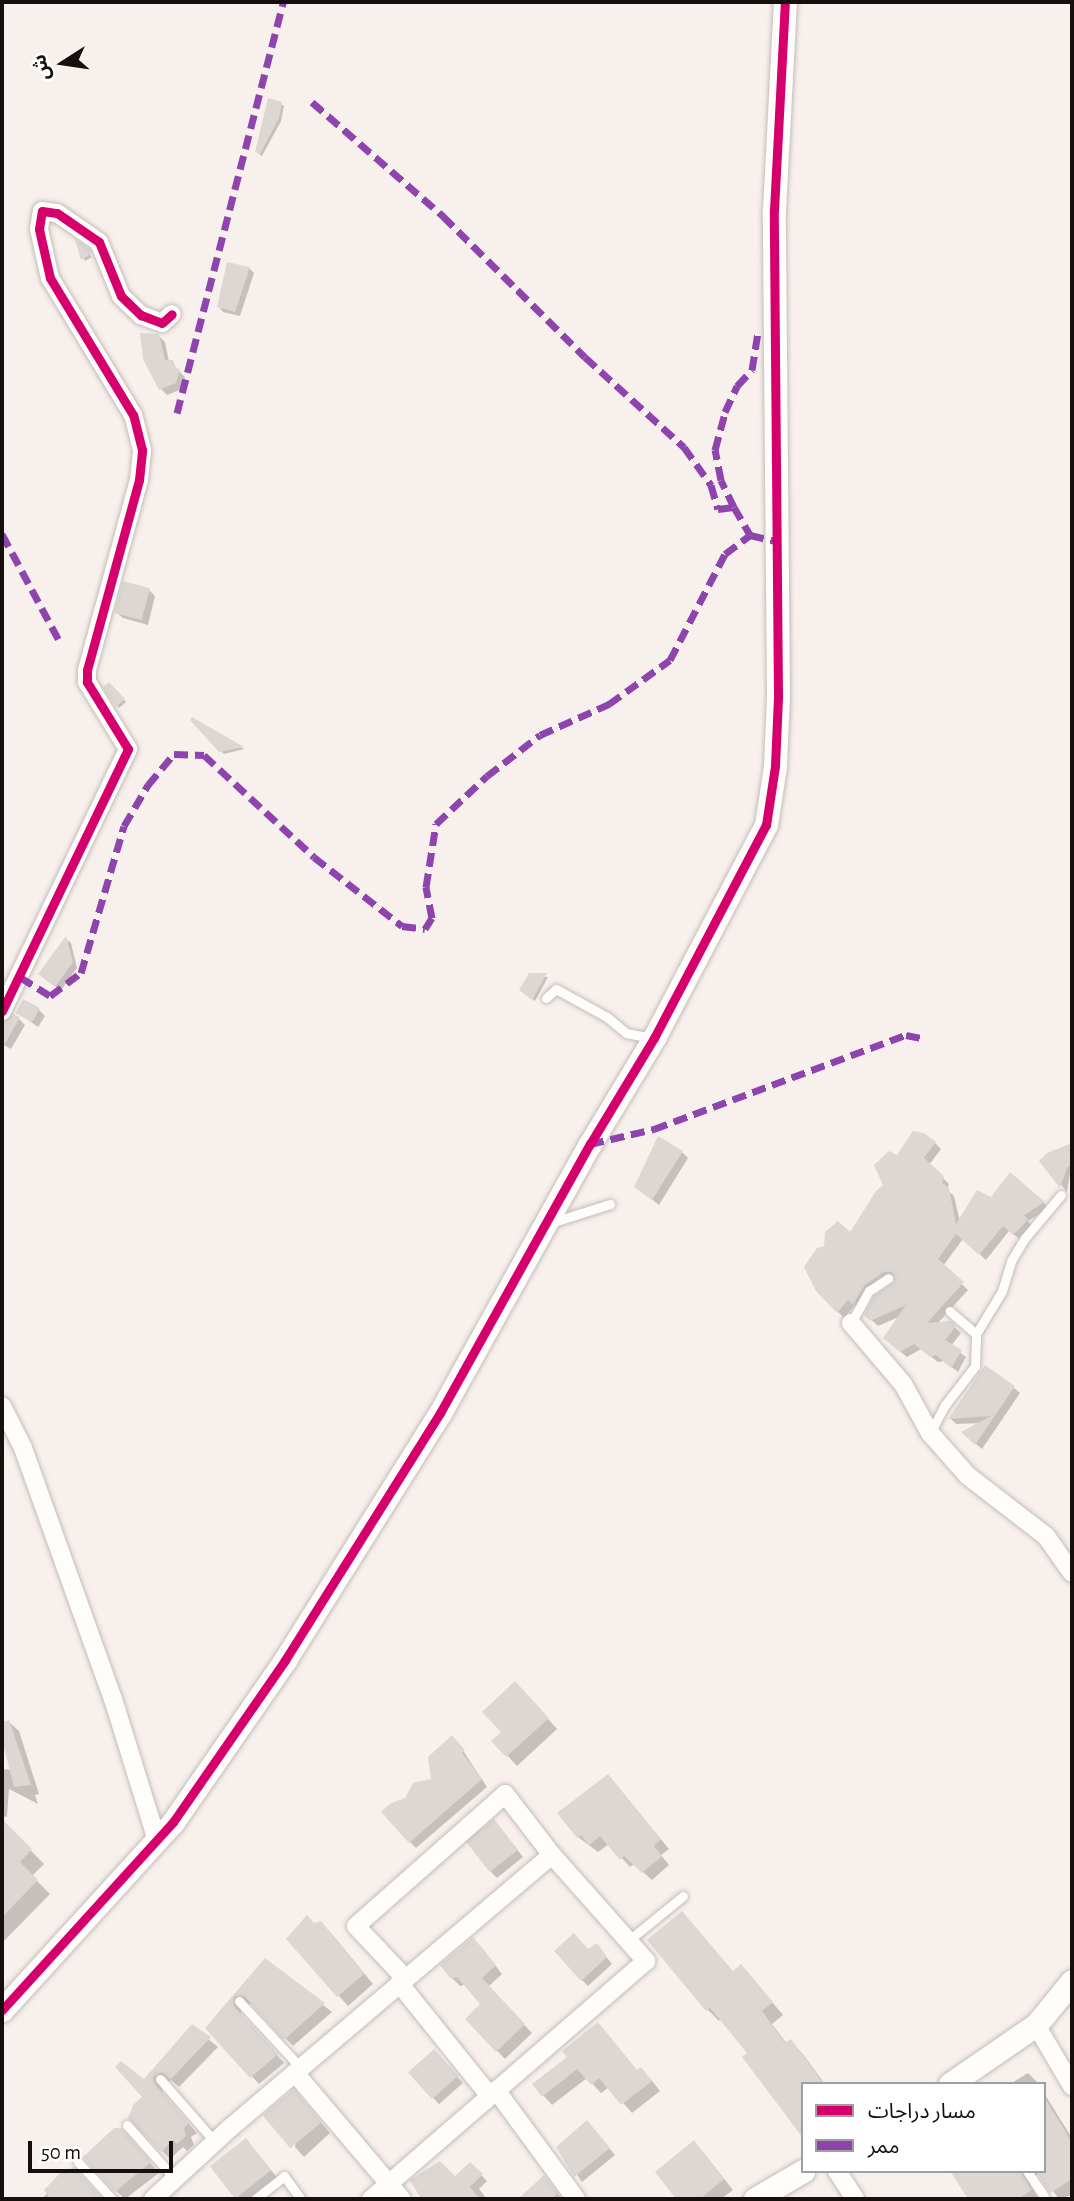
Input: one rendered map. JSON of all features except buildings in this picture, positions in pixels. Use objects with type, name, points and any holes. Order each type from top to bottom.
[{"type":"street","points":[[5,2000],[173,1822],[285,1660],[440,1413],[654,1038],[766,825],[775,766],[778,696],[774,210],[785,2]]},
{"type":"street","points":[[2,1011],[128,750],[87,682],[86,670],[139,480],[142,450],[133,415],[50,278],[39,229],[42,211],[57,213],[99,242],[121,296],[141,315],[162,323],[172,314]]},
{"type":"street","points":[[850,1323],[902,1384],[930,1433],[968,1476],[1046,1536],[1072,1573]]},
{"type":"street","points":[[2,1406],[23,1448],[109,1686],[157,1840]]},
{"type":"street","points":[[371,2199],[389,2184],[493,2093],[646,1961],[552,1855],[505,1794],[356,1926],[493,2093],[576,2199]]},
{"type":"street","points":[[153,2199],[298,2070],[552,1855]]},
{"type":"street","points":[[960,2081],[1035,2025],[1072,1981]]},
{"type":"street","points":[[1035,2025],[1072,2085]]},
{"type":"street","points":[[298,2070],[402,2199]]},
{"type":"street","points":[[755,2199],[801,2172]]},
{"type":"street","points":[[838,2173],[855,2199]]},
{"type":"lane","points":[[546,998],[556,989],[607,1017],[626,1034],[654,1038]]},
{"type":"lane","points":[[930,1433],[945,1405],[975,1366],[976,1334],[1002,1291],[1011,1261],[1025,1238],[1061,1195]]},
{"type":"lane","points":[[545,1225],[610,1204]]},
{"type":"lane","points":[[850,1323],[869,1291],[888,1278]]},
{"type":"lane","points":[[950,1311],[976,1334]]},
{"type":"lane","points":[[628,1941],[683,1896]]},
{"type":"lane","points":[[239,2001],[298,2070]]},
{"type":"lane","points":[[160,2079],[215,2142]]},
{"type":"lane","points":[[127,2125],[175,2179]]},
{"type":"lane","points":[[78,2162],[113,2199]]},
{"type":"lane","points":[[1028,2173],[1044,2196]]},
{"type":"lane","points":[[255,2199],[284,2176],[301,2199]]},
{"type":"marked path","points":[[177,413],[283,2]]},
{"type":"marked path","points":[[312,102],[443,216],[585,357],[684,447],[711,485],[718,509],[734,507],[750,535]]},
{"type":"marked path","points":[[734,507],[721,480],[715,450],[725,412],[737,386],[752,370],[758,331]]},
{"type":"marked path","points":[[2,534],[61,644]]},
{"type":"marked path","points":[[20,977],[50,996],[81,973],[124,826],[148,785],[174,754],[204,755],[314,857],[402,926],[425,929],[432,918],[426,887],[436,824],[487,776],[540,735],[609,704],[670,660],[725,554],[750,535],[777,541]]},
{"type":"marked path","points":[[590,1144],[654,1129],[906,1035],[926,1039]]},
{"type":"cycle path","points":[[2,2010],[173,1822],[285,1660],[440,1413],[590,1144],[654,1038],[766,825],[775,766],[778,696],[774,210],[785,2]]},
{"type":"cycle path","points":[[2,1011],[128,749],[87,682],[87,670],[139,480],[142,450],[133,415],[50,278],[39,229],[42,211],[57,213],[99,242],[121,296],[141,315],[162,323],[172,314]]}]
